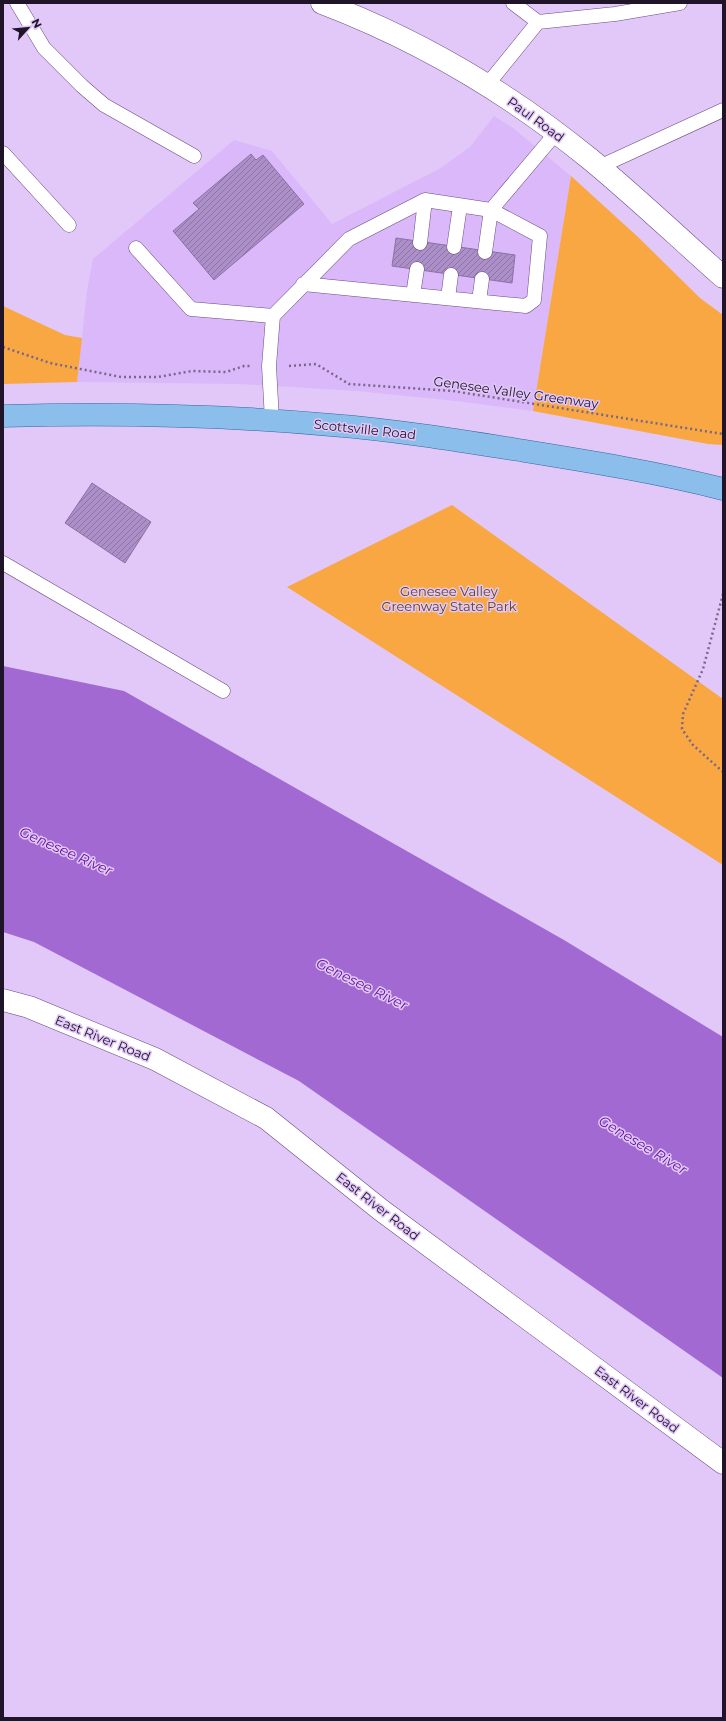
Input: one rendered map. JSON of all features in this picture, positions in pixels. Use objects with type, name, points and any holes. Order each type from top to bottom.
[{"type":"main road","name":"Scottsville Road","points":[[3,416],[66,414],[161,416],[272,420],[332,425],[427,436],[614,466],[723,489]]},
{"type":"street","name":"Paul Road","points":[[322,3],[407,39],[487,85],[556,133],[599,167],[723,277]]},
{"type":"street","name":"East River Road","points":[[3,1000],[29,1007],[155,1059],[266,1118],[381,1210],[723,1463]]},
{"type":"lane","points":[[17,3],[44,48],[93,96],[104,105],[194,156]]},
{"type":"lane","points":[[513,3],[538,22],[616,14],[680,3]]},
{"type":"lane","points":[[487,85],[538,22]]},
{"type":"lane","points":[[599,167],[723,110]]},
{"type":"lane","points":[[486,252],[491,210],[556,133]]},
{"type":"lane","points":[[3,153],[69,225]]},
{"type":"lane","points":[[420,243],[425,200]]},
{"type":"lane","points":[[272,420],[269,366],[273,316],[303,284],[349,239],[425,200],[491,210],[540,236],[534,300],[526,306],[303,284]]},
{"type":"lane","points":[[454,247],[460,206]]},
{"type":"lane","points":[[136,248],[191,309],[273,316]]},
{"type":"lane","points":[[413,295],[416,269]]},
{"type":"lane","points":[[448,298],[451,275]]},
{"type":"lane","points":[[479,301],[482,279]]},
{"type":"lane","points":[[3,563],[223,691]]},
{"type":"path","name":"Genesee Valley Greenway","points":[[3,347],[50,363],[121,377],[158,377],[192,371],[226,372],[244,366],[316,364],[348,384],[453,390],[723,434]]},
{"type":"path","points":[[723,594],[703,669],[683,714],[682,729],[693,745],[723,772]]},
{"type":"shaded area","points":[[494,116],[513,128],[571,176],[533,411],[456,401],[357,391],[240,384],[77,382],[87,291],[93,259],[234,140],[272,151],[332,224],[439,169],[470,147]]},
{"type":"green space","points":[[571,176],[638,237],[700,298],[723,315],[723,445],[708,444],[533,411]]},
{"type":"green space","points":[[3,306],[65,335],[82,338],[77,382],[4,384]]},
{"type":"green space","name":"Genesee Valley Greenway State Park","points":[[452,505],[723,699],[723,865],[287,587]]},
{"type":"water","name":"Genesee River","points":[[3,666],[124,691],[564,940],[723,1037],[723,1378],[299,1081],[34,942],[3,932]]},
{"type":"building","points":[[251,154],[256,160],[263,155],[304,204],[214,280],[173,231],[199,209],[193,203]]},
{"type":"building","points":[[396,238],[515,255],[512,283],[392,266]]},
{"type":"building","points":[[92,483],[151,522],[125,563],[65,523]]}]
